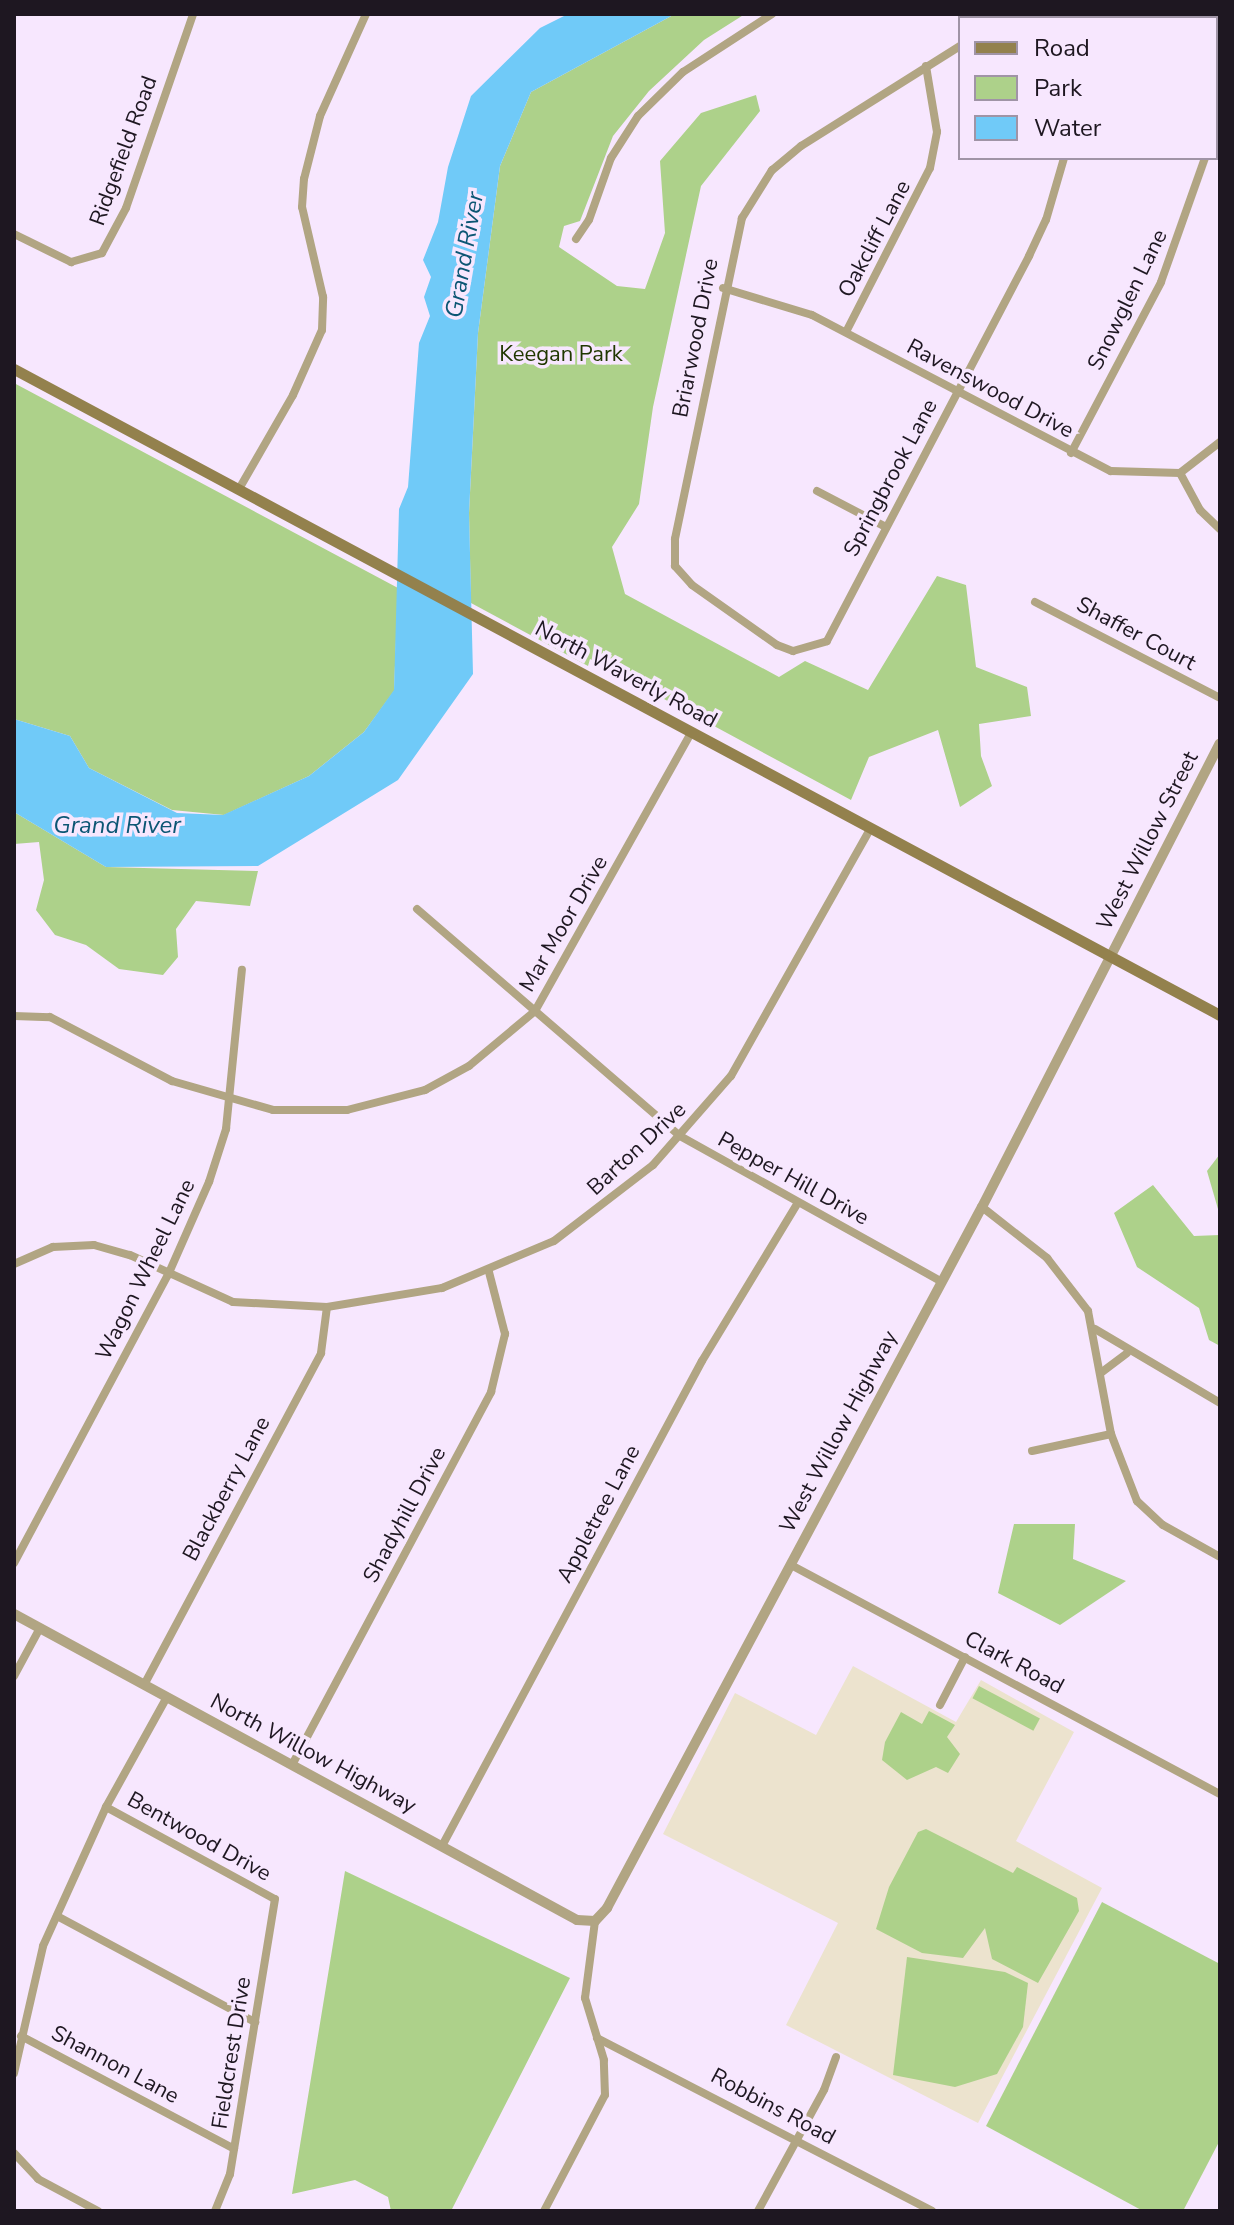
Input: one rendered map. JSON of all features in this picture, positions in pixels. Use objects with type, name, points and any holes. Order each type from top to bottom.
[{"type":"main road","name":"North Waverly Road","points":[[14,369],[1220,1015]]},
{"type":"street","name":"Ridgefield Road","points":[[14,234],[71,262],[102,253],[126,208],[193,14]]},
{"type":"street","points":[[239,489],[293,395],[322,330],[323,297],[302,207],[304,179],[320,116],[366,14]]},
{"type":"street","points":[[576,239],[589,220],[611,158],[638,116],[683,72],[772,14]]},
{"type":"street","name":"Briarwood Drive","points":[[827,641],[793,651],[777,645],[710,600],[675,566],[675,539],[723,288],[742,218],[772,170],[958,47]]},
{"type":"street","name":"Oakcliff Lane","points":[[846,332],[927,178],[937,132],[926,66]]},
{"type":"street","name":"Springbrook Lane","points":[[827,641],[1046,220],[1063,160]]},
{"type":"street","name":"Snowglen Lane","points":[[1071,453],[1161,282],[1204,160]]},
{"type":"street","name":"Ravenswood Drive","points":[[723,288],[775,300],[846,332],[1071,453],[1111,471],[1180,473]]},
{"type":"street","points":[[1220,442],[1180,473],[1200,510],[1220,529]]},
{"type":"street","points":[[817,491],[886,527]]},
{"type":"street","name":"Shaffer Court","points":[[1035,602],[1220,698]]},
{"type":"street","name":"Mar Moor Drive","points":[[14,1016],[63,1022],[164,1077],[230,1101],[324,1112],[388,1102],[469,1066],[535,1011],[691,733]]},
{"type":"street","name":"West Willow Street","points":[[1111,957],[1220,743]]},
{"type":"street","name":"Barton Drive","points":[[14,1264],[53,1247],[94,1245],[130,1255],[168,1275],[233,1302],[327,1307],[410,1296],[489,1272],[554,1241],[608,1204],[680,1136],[748,1050],[871,828]]},
{"type":"street","name":"Pepper Hill Drive","points":[[417,909],[680,1136],[797,1204],[941,1281]]},
{"type":"street","name":"West Willow Highway","points":[[595,1921],[607,1908],[791,1565],[1111,957]]},
{"type":"street","name":"Wagon Wheel Lane","points":[[14,1563],[168,1275],[209,1182],[230,1101],[242,970]]},
{"type":"street","name":"Appletree Lane","points":[[442,1846],[702,1361],[797,1204]]},
{"type":"street","points":[[982,1207],[1047,1258],[1094,1328],[1127,1353],[1220,1403]]},
{"type":"street","name":"Shadyhill Drive","points":[[292,1765],[491,1392],[505,1334],[489,1272]]},
{"type":"street","name":"Blackberry Lane","points":[[144,1685],[321,1353],[327,1307]]},
{"type":"street","points":[[1094,1328],[1111,1434],[1137,1501],[1163,1525],[1220,1557]]},
{"type":"street","points":[[1102,1372],[1127,1353]]},
{"type":"street","points":[[1032,1451],[1111,1434]]},
{"type":"street","name":"Clark Road","points":[[791,1565],[1220,1794]]},
{"type":"street","name":"North Willow Highway","points":[[14,1614],[577,1920],[595,1921]]},
{"type":"street","points":[[14,1676],[40,1628]]},
{"type":"street","points":[[940,1705],[965,1657]]},
{"type":"street","points":[[14,2073],[33,1975],[57,1916],[106,1807],[167,1697]]},
{"type":"street","name":"Bentwood Drive","points":[[106,1807],[275,1899]]},
{"type":"street","name":"Fieldcrest Drive","points":[[215,2211],[234,2149],[275,1899]]},
{"type":"street","points":[[57,1916],[255,2022]]},
{"type":"street","points":[[544,2211],[605,2095],[604,2060],[587,2011],[584,1982],[595,1921]]},
{"type":"street","name":"Shannon Lane","points":[[21,2036],[234,2149]]},
{"type":"street","name":"Robbins Road","points":[[597,2038],[932,2211]]},
{"type":"street","points":[[758,2211],[836,2057]]},
{"type":"street","points":[[14,2153],[38,2179],[98,2211]]},
{"type":"shaded area","points":[[853,1666],[956,1722],[981,1680],[1074,1732],[1016,1841],[1102,1888],[978,2123],[786,2025],[838,1923],[663,1834],[735,1693],[816,1735]]},
{"type":"green space","name":"Keegan Park","points":[[675,14],[745,14],[704,40],[649,91],[613,136],[580,221],[564,226],[559,247],[617,286],[645,289],[665,233],[660,161],[701,113],[756,95],[760,111],[701,186],[653,407],[639,504],[612,547],[625,594],[779,677],[805,661],[868,690],[937,576],[966,585],[976,667],[1027,687],[1031,716],[979,724],[981,756],[992,786],[960,807],[938,730],[869,757],[851,800],[590,659],[588,666],[471,603],[469,513],[478,333],[500,166],[531,92]]},
{"type":"green space","points":[[14,383],[398,588],[394,691],[364,732],[309,776],[224,815],[172,810],[89,768],[70,736],[14,719]]},
{"type":"green space","points":[[14,812],[106,867],[258,871],[250,906],[196,901],[176,929],[178,957],[163,975],[119,969],[86,945],[55,935],[36,910],[44,880],[39,842],[14,844]]},
{"type":"green space","points":[[1220,1154],[1220,1216],[1207,1171]]},
{"type":"green space","points":[[1153,1185],[1194,1236],[1220,1235],[1220,1346],[1209,1340],[1199,1308],[1137,1267],[1114,1213]]},
{"type":"green space","points":[[1014,1524],[1075,1524],[1073,1559],[1126,1581],[1060,1625],[998,1593]]},
{"type":"green space","points":[[979,1686],[1040,1718],[1033,1731],[972,1698]]},
{"type":"green space","points":[[929,1711],[955,1725],[947,1737],[960,1754],[948,1773],[936,1767],[907,1780],[882,1760],[885,1742],[901,1712],[922,1724]]},
{"type":"green space","points":[[926,1829],[1013,1873],[1017,1867],[1077,1898],[1079,1911],[1038,1983],[992,1959],[985,1928],[963,1958],[922,1953],[876,1929],[889,1887],[918,1832]]},
{"type":"green space","points":[[345,1871],[570,1978],[451,2211],[391,2211],[388,2197],[355,2180],[292,2194]]},
{"type":"green space","points":[[1102,1902],[1220,1964],[1220,2140],[1183,2211],[1143,2211],[986,2126]]},
{"type":"green space","points":[[907,1957],[1005,1972],[1028,1983],[1023,2027],[997,2074],[955,2087],[893,2075]]},
{"type":"water","name":"Grand River","points":[[568,14],[675,14],[531,92],[500,166],[478,333],[469,513],[473,674],[398,780],[258,866],[106,867],[14,812],[14,719],[70,736],[89,768],[177,813],[223,815],[309,776],[364,732],[394,690],[399,509],[408,487],[419,343],[430,316],[424,297],[431,277],[423,260],[438,222],[448,167],[471,96],[540,28]]}]
